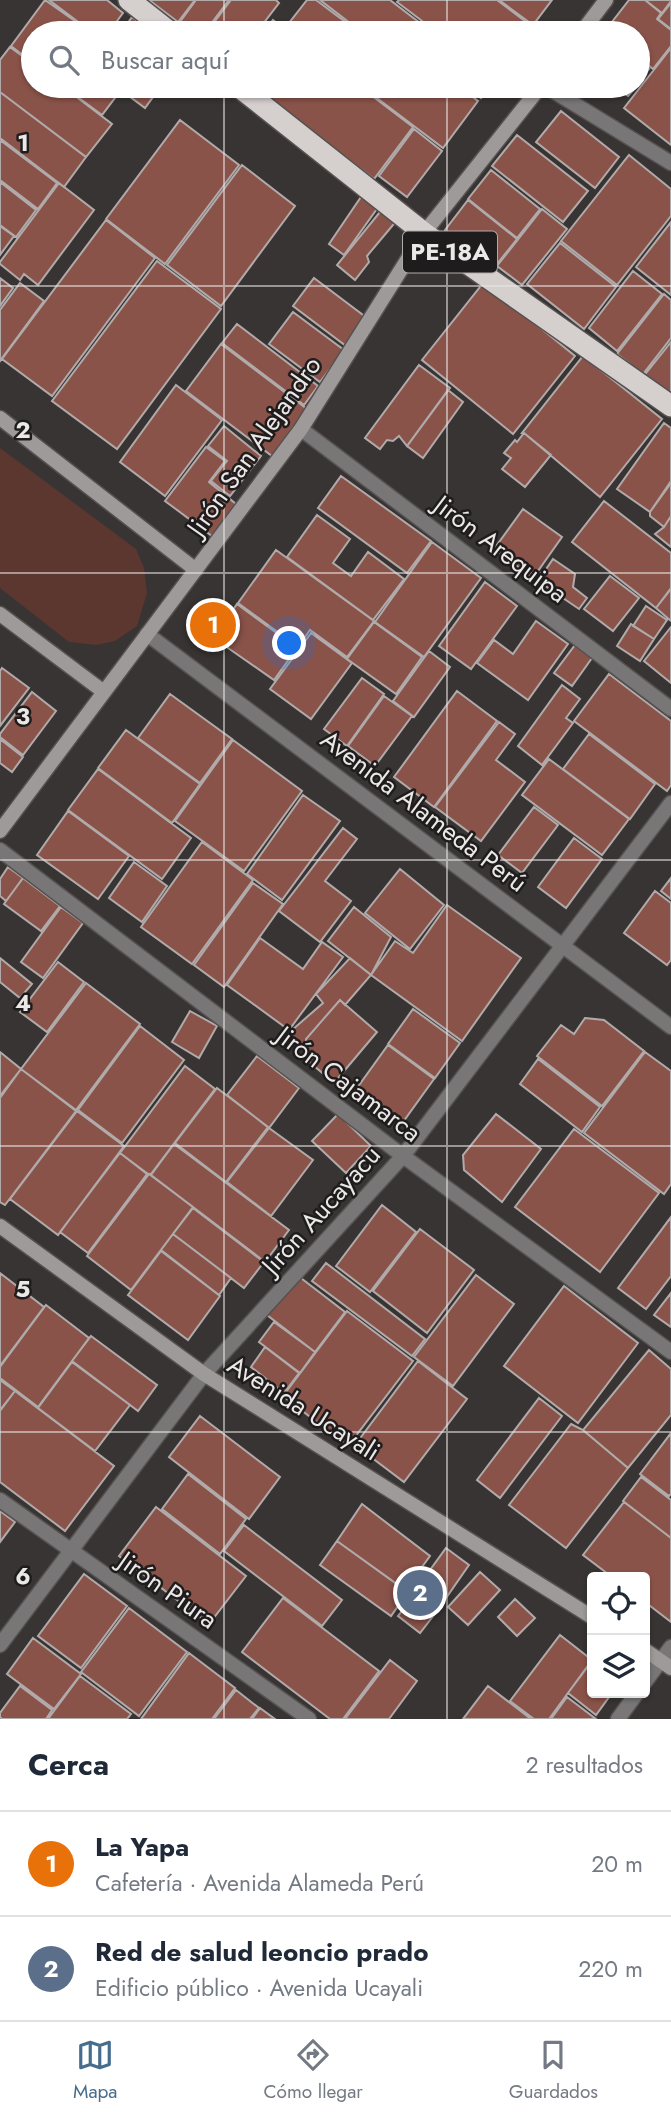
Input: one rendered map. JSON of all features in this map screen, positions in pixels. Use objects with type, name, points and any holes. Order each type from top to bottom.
[{"type":"highway","points":[[129,0],[156,21]]},
{"type":"highway","name":"PE-18A","points":[[253,98],[424,233],[671,407]]},
{"type":"street","points":[[590,21],[606,0]]},
{"type":"street","name":"Jirón San Alejandro","points":[[0,831],[302,429],[424,233],[533,98]]},
{"type":"street","points":[[563,98],[671,163]]},
{"type":"street","points":[[0,418],[196,570]]},
{"type":"street","name":"Jirón Arequipa","points":[[302,429],[671,709]]},
{"type":"street","points":[[0,614],[104,692]]},
{"type":"street","name":"Avenida Alameda Perú","points":[[148,634],[671,1027]]},
{"type":"street","name":"Jirón Aucayacu","points":[[0,1645],[204,1374],[403,1156],[671,803]]},
{"type":"street","name":"Jirón Cajamarca","points":[[0,850],[403,1156],[671,1352]]},
{"type":"street","name":"Avenida Ucayali","points":[[0,1226],[204,1374],[587,1614]]},
{"type":"street","name":"Jirón Piura","points":[[0,1500],[309,1719]]},
{"type":"street","points":[[650,1678],[666,1664],[671,1647]]},
{"type":"street","points":[[650,1653],[666,1664]]},
{"type":"street","points":[[618,1719],[633,1698]]},
{"type":"shaded area","points":[[0,448],[136,549],[144,568],[147,593],[137,626],[115,641],[97,645],[69,642],[0,588]]},
{"type":"building","points":[[45,0],[75,21],[29,21]]},
{"type":"building","points":[[49,0],[107,0],[123,13],[117,21],[77,21]]},
{"type":"building","points":[[149,0],[195,0],[177,21]]},
{"type":"building","points":[[196,0],[229,0],[213,21],[181,21]]},
{"type":"building","points":[[231,0],[276,0],[279,3],[265,21],[215,21]]},
{"type":"building","points":[[307,0],[316,0],[344,21],[290,21]]},
{"type":"building","points":[[320,0],[390,0],[417,21],[347,21]]},
{"type":"building","points":[[497,0],[525,21],[422,21],[397,2]]},
{"type":"building","points":[[499,0],[552,0],[536,21],[528,21]]},
{"type":"building","points":[[629,0],[645,0],[661,13],[657,19],[671,30],[671,46],[653,69],[650,67],[650,21],[613,21]]},
{"type":"building","points":[[645,0],[671,0],[671,1],[662,13]]},
{"type":"building","points":[[671,3],[671,29],[658,19]]},
{"type":"building","points":[[21,32],[21,54],[11,46]]},
{"type":"building","points":[[10,47],[21,55],[21,98],[78,98],[112,124],[86,157],[0,92],[0,60]]},
{"type":"building","points":[[671,48],[671,145],[624,108],[632,98],[650,98],[650,75]]},
{"type":"building","points":[[0,92],[86,157],[64,187],[0,138]]},
{"type":"building","points":[[79,98],[115,98],[102,115]]},
{"type":"building","points":[[132,98],[152,98],[145,108]]},
{"type":"building","points":[[267,98],[375,98],[413,127],[374,179]]},
{"type":"building","points":[[377,98],[474,98],[478,101],[443,148]]},
{"type":"building","points":[[561,111],[619,157],[595,188],[536,142]]},
{"type":"building","points":[[180,120],[239,165],[165,264],[106,219]]},
{"type":"building","points":[[414,129],[442,151],[407,197],[379,176]]},
{"type":"building","points":[[517,135],[588,191],[563,222],[492,166]]},
{"type":"building","points":[[0,140],[57,183],[38,209],[0,180]]},
{"type":"building","points":[[629,155],[671,189],[671,216],[617,285],[561,241]]},
{"type":"building","points":[[242,165],[295,206],[221,306],[167,265]]},
{"type":"building","points":[[491,170],[540,209],[517,238],[468,199]]},
{"type":"building","points":[[0,182],[36,210],[16,237],[0,225]]},
{"type":"building","points":[[59,183],[94,210],[38,285],[24,274],[20,280],[0,262]]},
{"type":"building","points":[[363,194],[379,206],[344,255],[329,244]]},
{"type":"building","points":[[468,200],[517,239],[493,269],[445,230]]},
{"type":"building","points":[[384,207],[398,219],[367,256],[369,262],[355,280],[337,265]]},
{"type":"building","points":[[542,209],[567,229],[522,285],[497,266]]},
{"type":"building","points":[[106,220],[155,258],[52,396],[2,359]]},
{"type":"building","points":[[671,222],[671,295],[636,267]]},
{"type":"building","points":[[0,226],[14,236],[0,255]]},
{"type":"building","points":[[560,243],[616,287],[584,329],[527,284]]},
{"type":"building","points":[[157,261],[221,309],[117,449],[52,401]]},
{"type":"building","points":[[633,271],[662,294],[617,351],[589,328]]},
{"type":"building","points":[[0,278],[13,288],[0,306]]},
{"type":"building","points":[[314,278],[367,318],[346,346],[293,306]]},
{"type":"building","points":[[484,282],[575,356],[513,434],[422,360]]},
{"type":"building","points":[[20,283],[44,301],[0,361],[0,310]]},
{"type":"building","points":[[664,294],[671,300],[671,338],[643,374],[617,354]]},
{"type":"building","points":[[293,312],[344,350],[320,382],[269,344]]},
{"type":"building","points":[[237,324],[318,386],[304,405],[222,343]]},
{"type":"building","points":[[671,342],[671,399],[643,377]]},
{"type":"building","points":[[221,344],[307,409],[272,456],[186,391]]},
{"type":"building","points":[[583,356],[662,419],[600,497],[522,433]]},
{"type":"building","points":[[419,365],[450,388],[407,446],[399,436],[393,441],[387,440],[380,449],[365,438]]},
{"type":"building","points":[[176,385],[222,420],[165,496],[120,462]]},
{"type":"building","points":[[448,390],[463,402],[423,458],[407,446]]},
{"type":"building","points":[[664,423],[671,428],[671,481],[650,512],[617,489]]},
{"type":"building","points":[[224,426],[261,456],[230,496],[211,481],[227,461],[208,446]]},
{"type":"building","points":[[524,433],[551,455],[525,487],[502,469],[511,458],[504,453]]},
{"type":"building","points":[[206,447],[225,461],[209,482],[236,504],[212,536],[165,501]]},
{"type":"building","points":[[341,476],[431,541],[407,573],[318,508]]},
{"type":"building","points":[[671,483],[671,516],[664,527],[650,516],[650,512]]},
{"type":"building","points":[[604,501],[671,553],[671,588],[656,608],[572,542]]},
{"type":"building","points":[[523,509],[562,537],[533,578],[494,549]]},
{"type":"building","points":[[317,515],[350,539],[333,563],[351,576],[368,552],[404,579],[373,620],[287,557]]},
{"type":"building","points":[[671,516],[671,547],[655,534]]},
{"type":"building","points":[[432,542],[481,578],[424,657],[375,622]]},
{"type":"building","points":[[276,550],[374,621],[347,657],[310,630],[298,647],[238,603]]},
{"type":"building","points":[[553,559],[575,574],[573,587],[587,598],[579,609],[538,581]]},
{"type":"building","points":[[610,576],[639,598],[613,631],[584,609]]},
{"type":"building","points":[[485,582],[517,606],[471,669],[439,646]]},
{"type":"building","points":[[671,589],[671,621],[656,608]]},
{"type":"building","points":[[237,604],[297,648],[274,680],[228,648],[222,626]]},
{"type":"building","points":[[646,606],[667,620],[654,639],[633,626]]},
{"type":"building","points":[[536,621],[568,644],[528,700],[477,663],[494,640],[513,654]]},
{"type":"building","points":[[374,622],[422,657],[396,694],[347,659]]},
{"type":"building","points":[[631,624],[654,639],[640,661],[617,646]]},
{"type":"building","points":[[671,627],[671,683],[644,661]]},
{"type":"building","points":[[311,633],[352,663],[311,719],[270,689]]},
{"type":"building","points":[[575,645],[592,658],[572,686],[554,673]]},
{"type":"building","points":[[429,651],[450,667],[414,717],[393,701]]},
{"type":"building","points":[[2,668],[29,688],[0,726],[0,671]]},
{"type":"building","points":[[609,674],[671,721],[671,785],[667,791],[574,721]]},
{"type":"building","points":[[362,678],[384,694],[347,746],[324,729]]},
{"type":"building","points":[[562,685],[580,699],[566,718],[573,723],[542,765],[518,746]]},
{"type":"building","points":[[457,691],[497,721],[434,807],[394,777]]},
{"type":"building","points":[[32,692],[56,711],[23,755],[0,737],[0,734]]},
{"type":"building","points":[[170,694],[232,739],[200,783],[138,738]]},
{"type":"building","points":[[384,696],[412,716],[375,766],[348,746]]},
{"type":"building","points":[[499,722],[515,734],[496,760],[525,782],[481,841],[435,807]]},
{"type":"building","points":[[126,730],[200,784],[172,823],[98,768]]},
{"type":"building","points":[[589,734],[655,784],[630,819],[563,769]]},
{"type":"building","points":[[0,739],[23,757],[12,772],[0,763]]},
{"type":"building","points":[[233,740],[302,791],[244,871],[175,821]]},
{"type":"building","points":[[549,759],[629,819],[602,855],[522,795]]},
{"type":"building","points":[[98,769],[191,838],[162,879],[68,810]]},
{"type":"building","points":[[303,795],[340,821],[282,900],[247,874]]},
{"type":"building","points":[[534,807],[558,825],[522,873],[498,855]]},
{"type":"building","points":[[68,811],[129,856],[98,899],[37,855]]},
{"type":"building","points":[[343,828],[357,839],[325,881],[351,901],[320,942],[279,911]]},
{"type":"building","points":[[574,838],[602,859],[566,908],[538,887]]},
{"type":"building","points":[[202,842],[253,880],[192,964],[141,927]]},
{"type":"building","points":[[134,862],[167,886],[142,922],[109,898]]},
{"type":"building","points":[[8,867],[23,878],[6,901],[0,896],[0,879]]},
{"type":"building","points":[[400,869],[444,905],[410,949],[365,913]]},
{"type":"building","points":[[23,878],[60,906],[41,931],[4,904]]},
{"type":"building","points":[[671,878],[671,899],[661,891]]},
{"type":"building","points":[[253,883],[283,904],[224,987],[194,965]]},
{"type":"building","points":[[655,891],[671,903],[671,960],[667,965],[624,933]]},
{"type":"building","points":[[447,905],[521,958],[462,1041],[371,975],[395,941],[413,953]]},
{"type":"building","points":[[61,907],[83,923],[43,978],[21,962]]},
{"type":"building","points":[[354,907],[391,937],[371,975],[328,941]]},
{"type":"building","points":[[260,938],[303,969],[322,942],[343,957],[289,1030],[227,985]]},
{"type":"building","points":[[0,958],[32,984],[20,998],[0,982]]},
{"type":"building","points":[[350,958],[371,975],[345,1005],[340,1000],[306,1039],[307,1051],[284,1037],[323,1003],[316,994]]},
{"type":"building","points":[[58,962],[84,982],[47,1032],[20,1012]]},
{"type":"building","points":[[86,983],[140,1024],[76,1110],[21,1069]]},
{"type":"building","points":[[340,1000],[377,1032],[334,1083],[306,1059],[306,1039]]},
{"type":"building","points":[[413,1009],[460,1043],[435,1078],[388,1044]]},
{"type":"building","points":[[190,1011],[217,1026],[199,1058],[172,1042]]},
{"type":"building","points":[[585,1018],[604,1020],[644,1051],[602,1106],[537,1056],[561,1025],[574,1034]]},
{"type":"building","points":[[140,1026],[184,1060],[122,1143],[78,1110]]},
{"type":"building","points":[[388,1045],[434,1079],[403,1122],[357,1088]]},
{"type":"building","points":[[0,1052],[21,1069],[0,1096]]},
{"type":"building","points":[[645,1052],[671,1071],[671,1184],[664,1194],[584,1133]]},
{"type":"building","points":[[257,1056],[299,1088],[269,1128],[227,1095]]},
{"type":"building","points":[[538,1059],[600,1107],[582,1132],[520,1084]]},
{"type":"building","points":[[185,1066],[215,1089],[151,1174],[148,1174],[120,1153]]},
{"type":"building","points":[[21,1069],[76,1111],[5,1205],[0,1202],[0,1098]]},
{"type":"building","points":[[217,1088],[268,1127],[226,1182],[175,1143]]},
{"type":"building","points":[[77,1111],[124,1146],[58,1235],[10,1199]]},
{"type":"building","points":[[338,1114],[371,1146],[346,1173],[312,1141]]},
{"type":"building","points":[[496,1114],[541,1149],[502,1202],[464,1170],[463,1155]]},
{"type":"building","points":[[269,1128],[313,1160],[271,1216],[227,1182]]},
{"type":"building","points":[[574,1129],[659,1193],[600,1272],[515,1207]]},
{"type":"building","points":[[174,1144],[289,1230],[265,1262],[151,1175]]},
{"type":"building","points":[[120,1153],[147,1174],[88,1253],[60,1232]]},
{"type":"building","points":[[149,1174],[193,1207],[131,1290],[87,1256]]},
{"type":"building","points":[[382,1205],[416,1232],[370,1292],[336,1266]]},
{"type":"building","points":[[193,1208],[264,1262],[244,1288],[173,1234]]},
{"type":"building","points":[[671,1217],[671,1276],[646,1309],[618,1288]]},
{"type":"building","points":[[420,1229],[474,1270],[427,1333],[373,1291]]},
{"type":"building","points":[[173,1234],[231,1278],[219,1295],[161,1250]]},
{"type":"building","points":[[161,1251],[220,1296],[188,1340],[128,1295]]},
{"type":"building","points":[[326,1263],[425,1339],[412,1356],[312,1281]]},
{"type":"building","points":[[0,1273],[44,1307],[0,1366]]},
{"type":"building","points":[[297,1275],[345,1312],[315,1352],[267,1315]]},
{"type":"building","points":[[476,1275],[514,1304],[453,1386],[414,1357]]},
{"type":"building","points":[[564,1286],[638,1343],[578,1423],[504,1366]]},
{"type":"building","points":[[671,1293],[671,1327],[654,1315]]},
{"type":"building","points":[[46,1305],[89,1338],[38,1407],[0,1378],[0,1367]]},
{"type":"building","points":[[347,1311],[413,1361],[348,1446],[283,1396]]},
{"type":"building","points":[[274,1322],[315,1352],[300,1373],[259,1342]]},
{"type":"building","points":[[91,1336],[157,1385],[138,1411],[72,1361]]},
{"type":"building","points":[[265,1347],[299,1373],[284,1393],[251,1367]]},
{"type":"building","points":[[649,1350],[671,1369],[671,1415],[628,1468],[583,1430]]},
{"type":"building","points":[[418,1361],[467,1399],[404,1482],[355,1445]]},
{"type":"building","points":[[72,1362],[130,1405],[95,1451],[38,1408]]},
{"type":"building","points":[[0,1380],[15,1391],[0,1410]]},
{"type":"building","points":[[15,1391],[114,1466],[65,1531],[0,1482],[0,1411]]},
{"type":"building","points":[[539,1398],[562,1416],[500,1498],[477,1480]]},
{"type":"building","points":[[200,1416],[280,1477],[249,1519],[169,1457]]},
{"type":"building","points":[[571,1424],[583,1430],[628,1468],[566,1548],[509,1505]]},
{"type":"building","points":[[671,1433],[671,1494],[669,1496],[640,1474]]},
{"type":"building","points":[[188,1474],[246,1519],[220,1554],[162,1509]]},
{"type":"building","points":[[641,1477],[671,1500],[671,1538],[623,1501]]},
{"type":"building","points":[[624,1502],[671,1538],[671,1622],[650,1606],[650,1572],[605,1572],[583,1555]]},
{"type":"building","points":[[362,1504],[430,1556],[405,1590],[337,1541]]},
{"type":"building","points":[[156,1507],[246,1576],[209,1624],[119,1556]]},
{"type":"building","points":[[0,1511],[15,1522],[0,1542]]},
{"type":"building","points":[[244,1525],[342,1600],[322,1626],[224,1551]]},
{"type":"building","points":[[337,1541],[408,1592],[391,1616],[320,1565]]},
{"type":"building","points":[[446,1548],[469,1565],[446,1598],[422,1581]]},
{"type":"building","points":[[480,1572],[500,1590],[468,1625],[448,1607]]},
{"type":"building","points":[[84,1574],[127,1606],[81,1668],[38,1636]]},
{"type":"building","points":[[419,1587],[435,1598],[429,1608],[412,1596]]},
{"type":"building","points":[[283,1598],[379,1671],[343,1719],[330,1719],[242,1652]]},
{"type":"building","points":[[412,1598],[434,1615],[420,1633],[398,1616]]},
{"type":"building","points":[[515,1599],[535,1618],[517,1636],[498,1617]]},
{"type":"building","points":[[129,1608],[187,1652],[139,1716],[81,1672]]},
{"type":"building","points":[[560,1635],[587,1656],[587,1667],[549,1719],[534,1719],[510,1701]]},
{"type":"building","points":[[33,1638],[81,1674],[54,1709],[7,1674]]},
{"type":"building","points":[[189,1653],[235,1688],[212,1719],[141,1719]]},
{"type":"building","points":[[390,1660],[417,1681],[389,1719],[345,1719]]},
{"type":"building","points":[[587,1668],[587,1698],[608,1698],[596,1715],[568,1693]]},
{"type":"building","points":[[80,1676],[131,1714],[127,1719],[48,1719]]},
{"type":"building","points":[[20,1686],[52,1710],[46,1719],[0,1717],[0,1713]]},
{"type":"building","points":[[488,1686],[531,1719],[463,1719]]},
{"type":"building","points":[[236,1690],[259,1708],[250,1719],[214,1719]]},
{"type":"building","points":[[567,1697],[596,1719],[551,1719]]},
{"type":"building","points":[[260,1708],[275,1719],[252,1719]]},
{"type":"place","name":"La Yapa","points":[[213,625]]},
{"type":"place","name":"Red de salud leoncio prado","points":[[420,1593]]}]
